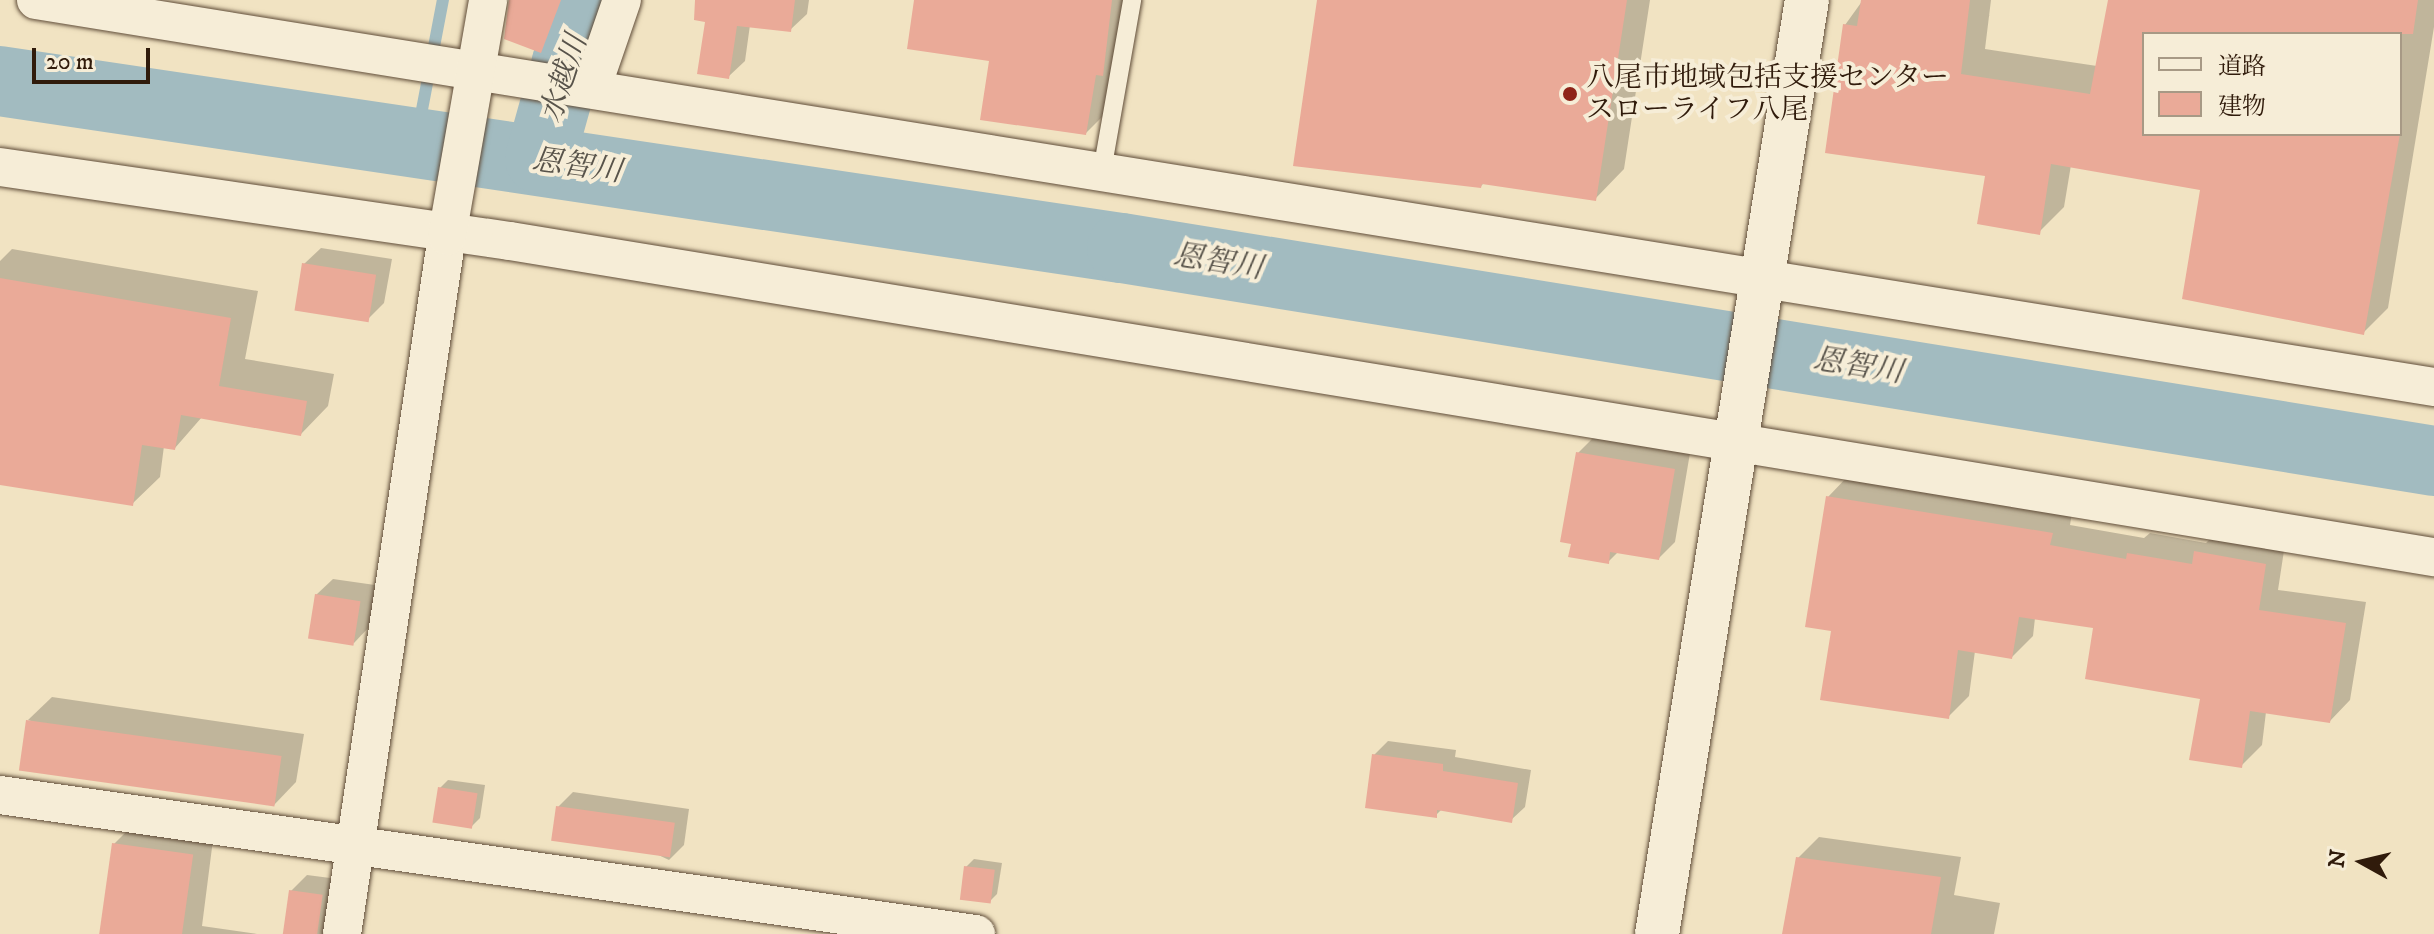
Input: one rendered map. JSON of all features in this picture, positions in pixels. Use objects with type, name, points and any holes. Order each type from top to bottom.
[{"type":"street","points":[[36,0],[375,54],[473,81],[537,79],[1102,171],[1760,291],[2434,387]]},
{"type":"street","points":[[342,934],[449,229],[488,0]]},
{"type":"street","points":[[586,87],[622,0]]},
{"type":"street","points":[[1657,934],[1807,0]]},
{"type":"street","points":[[0,167],[449,229],[1736,436],[2434,557]]},
{"type":"street","points":[[0,795],[976,934]]},
{"type":"lane","points":[[1102,171],[1132,0]]},
{"type":"building","points":[[509,0],[561,0],[541,53],[504,39]]},
{"type":"building","points":[[695,0],[795,0],[791,32],[737,26],[729,79],[697,74],[705,22],[694,20]]},
{"type":"building","points":[[914,0],[1112,0],[1103,76],[1096,75],[1086,135],[980,120],[989,61],[907,49]]},
{"type":"building","points":[[1317,0],[1627,0],[1596,201],[1482,184],[1481,188],[1293,166]]},
{"type":"building","points":[[1861,0],[1970,0],[1961,74],[2090,94],[2108,0],[2418,0],[2413,34],[2142,32],[2142,136],[2400,136],[2364,335],[2182,299],[2200,190],[2051,164],[2040,235],[1977,224],[1985,176],[1825,153],[1843,24],[1857,26]]},
{"type":"building","points":[[302,263],[376,275],[369,322],[294,310]]},
{"type":"building","points":[[0,278],[231,318],[219,386],[307,401],[301,436],[181,415],[175,450],[142,445],[133,506],[0,485]]},
{"type":"building","points":[[1576,452],[1675,469],[1659,560],[1610,552],[1609,564],[1568,557],[1571,544],[1560,542]]},
{"type":"building","points":[[1826,496],[2053,533],[2050,545],[2126,559],[2127,553],[2192,564],[2194,551],[2266,564],[2259,610],[2346,623],[2330,723],[2250,711],[2242,768],[2189,760],[2200,699],[2085,679],[2093,628],[2019,617],[2012,659],[1958,650],[1949,719],[1820,700],[1831,631],[1805,627]]},
{"type":"building","points":[[315,594],[360,601],[353,646],[308,638]]},
{"type":"building","points":[[26,720],[281,756],[274,806],[19,771]]},
{"type":"building","points":[[1372,754],[1443,764],[1443,771],[1518,783],[1512,823],[1437,810],[1437,818],[1365,808]]},
{"type":"building","points":[[438,787],[478,793],[472,829],[432,823]]},
{"type":"building","points":[[556,806],[675,823],[670,857],[551,841]]},
{"type":"building","points":[[112,843],[193,854],[182,934],[99,934]]},
{"type":"building","points":[[1796,857],[1941,877],[1931,934],[1782,934]]},
{"type":"building","points":[[964,866],[995,870],[991,904],[960,900]]},
{"type":"building","points":[[289,890],[323,895],[317,934],[283,934]]},
{"type":"waterway","points":[[416,141],[443,0]]},
{"type":"waterway","name":"水越川","points":[[540,159],[567,62],[592,0]]},
{"type":"waterway","name":"恩智川","points":[[0,81],[1122,248],[2434,461]]},
{"type":"place","name":"八尾市地域包括支援センター スローライフ八尾","points":[[1570,94]]}]
